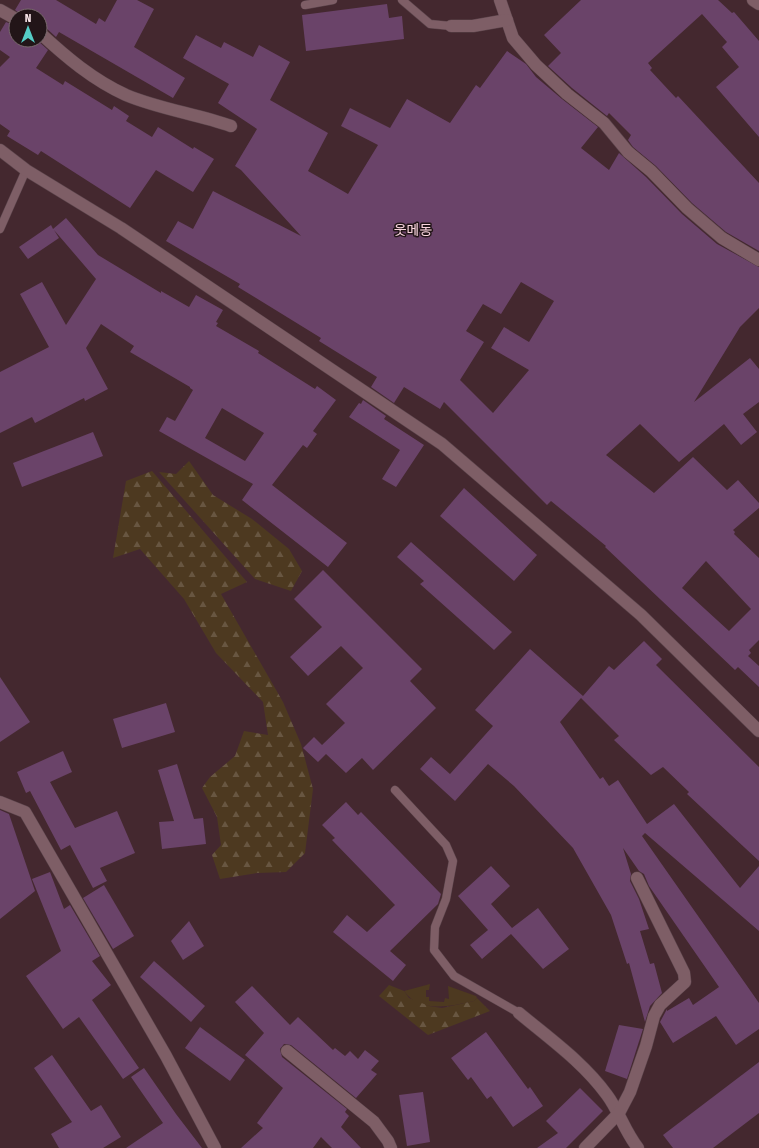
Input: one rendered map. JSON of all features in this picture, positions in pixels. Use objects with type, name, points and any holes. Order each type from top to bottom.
[{"type":"street","points":[[500,0],[513,38],[536,65],[567,94],[604,123],[628,152],[651,171],[687,208],[722,238],[759,260]]},
{"type":"street","points":[[753,0],[759,4]]},
{"type":"street","points":[[451,26],[473,26],[507,20]]},
{"type":"street","points":[[48,40],[73,62],[104,84],[128,96],[231,126]]},
{"type":"street","points":[[0,150],[26,170],[120,228],[442,444],[640,615],[759,731]]},
{"type":"street","points":[[0,802],[25,812],[166,1056],[215,1148]]},
{"type":"street","points":[[585,1148],[619,1113],[630,1092],[646,1046],[654,1016],[660,1005],[685,982],[684,973],[637,878]]},
{"type":"street","points":[[519,1013],[584,1067],[607,1095],[619,1113],[630,1138],[638,1148]]},
{"type":"street","points":[[287,1051],[374,1122],[388,1141],[391,1148]]},
{"type":"lane","points":[[305,5],[333,0]]},
{"type":"lane","points":[[402,0],[430,24],[451,26]]},
{"type":"lane","points":[[0,229],[26,170]]},
{"type":"lane","points":[[395,790],[446,845],[453,861],[446,899],[435,927],[434,950],[454,976],[519,1013]]},
{"type":"green space","points":[[189,461],[213,495],[252,519],[289,549],[302,571],[291,591],[255,579],[159,472],[176,474]]},
{"type":"green space","points":[[152,471],[247,582],[221,594],[283,702],[301,744],[313,789],[305,853],[286,872],[257,873],[220,879],[212,855],[221,845],[217,817],[202,788],[210,777],[235,756],[244,731],[268,735],[263,702],[216,653],[184,599],[140,549],[113,558],[126,481]]},
{"type":"green space","points":[[430,984],[429,990],[426,990],[426,997],[429,997],[429,1001],[444,1002],[445,998],[449,999],[448,986],[476,996],[477,998],[474,1001],[465,1003],[446,1006],[427,1006],[418,1003],[404,991]]},
{"type":"green space","points":[[389,985],[404,991],[409,998],[429,1006],[442,1008],[474,1001],[477,998],[490,1011],[428,1035],[379,996]]},
{"type":"building","points":[[21,0],[56,0],[96,24],[99,18],[105,22],[117,0],[137,0],[154,9],[134,47],[185,78],[173,98],[59,32],[56,37],[48,30],[48,8],[16,8]]},
{"type":"building","points":[[581,0],[718,0],[732,13],[734,12],[759,41],[759,137],[716,87],[739,67],[722,47],[727,42],[702,14],[648,63],[652,68],[650,70],[676,98],[678,96],[759,183],[759,251],[726,232],[692,203],[656,166],[633,147],[628,140],[631,135],[609,113],[607,116],[572,88],[548,66],[561,53],[544,35]]},
{"type":"building","points":[[387,4],[389,18],[402,16],[404,39],[306,51],[302,15]]},
{"type":"building","points":[[6,22],[8,23],[8,48],[46,48],[48,50],[36,68],[63,85],[65,81],[112,110],[114,106],[129,116],[126,121],[152,137],[158,127],[193,149],[194,147],[214,159],[193,192],[156,170],[130,208],[41,151],[38,155],[7,136],[10,131],[0,124],[0,67],[10,57],[0,50],[0,32]]},
{"type":"building","points":[[196,35],[221,48],[224,42],[253,57],[259,45],[290,62],[270,100],[328,133],[308,171],[348,194],[378,145],[341,126],[350,108],[390,128],[407,99],[450,123],[476,85],[480,88],[507,51],[526,64],[536,77],[598,127],[581,148],[609,170],[619,153],[646,177],[682,214],[717,244],[759,267],[759,308],[740,327],[694,402],[750,358],[759,369],[759,402],[743,414],[757,432],[741,445],[724,424],[679,462],[640,424],[606,455],[654,493],[693,457],[727,490],[738,480],[759,503],[759,508],[733,530],[735,532],[734,534],[759,558],[759,640],[749,650],[751,653],[748,656],[759,666],[759,687],[738,667],[735,670],[605,547],[606,546],[551,501],[547,505],[444,402],[440,409],[404,387],[394,403],[371,387],[377,377],[319,341],[321,338],[238,287],[240,284],[166,241],[178,221],[193,229],[213,191],[301,236],[241,170],[235,166],[257,129],[218,103],[229,84],[183,58]],"holes":[[[521,282],[554,301],[529,342],[504,327],[491,348],[529,370],[493,413],[460,380],[484,342],[466,331],[483,304],[501,314]],[[706,561],[751,609],[729,631],[682,588]]]},
{"type":"building","points":[[66,218],[98,255],[161,293],[161,291],[189,307],[196,295],[223,310],[216,322],[218,323],[216,326],[259,351],[258,353],[315,389],[317,386],[336,400],[313,431],[317,434],[307,448],[303,445],[272,485],[347,543],[328,567],[242,500],[253,484],[159,431],[167,417],[175,421],[193,390],[130,352],[134,346],[101,324],[86,348],[108,389],[85,401],[84,398],[35,423],[32,417],[0,433],[0,372],[49,347],[20,294],[42,282],[66,325],[96,279],[54,230],[59,238],[28,259],[19,247],[51,225],[53,229]],"holes":[[[222,408],[264,433],[245,461],[205,438]]]},
{"type":"building","points":[[363,400],[386,416],[384,419],[424,445],[396,487],[382,479],[400,450],[349,417]]},
{"type":"building","points":[[93,432],[103,456],[22,487],[13,463]]},
{"type":"building","points":[[464,488],[537,555],[514,581],[440,516]]},
{"type":"building","points":[[411,542],[512,632],[494,650],[420,584],[424,581],[397,557]]},
{"type":"building","points":[[323,570],[422,669],[410,681],[436,708],[373,770],[362,758],[346,773],[326,754],[318,762],[303,748],[314,737],[322,745],[345,723],[326,704],[363,668],[341,646],[308,676],[290,657],[322,627],[294,599]]},
{"type":"building","points":[[644,641],[662,659],[656,665],[759,767],[759,861],[687,794],[689,792],[663,767],[651,775],[614,740],[619,736],[581,698],[560,722],[600,779],[603,777],[609,786],[618,780],[647,824],[674,804],[740,888],[759,866],[759,931],[645,833],[642,836],[759,1003],[759,1029],[736,1045],[716,1016],[673,1043],[660,1022],[667,1009],[667,1011],[689,998],[693,1005],[719,987],[649,886],[644,874],[639,871],[623,848],[631,874],[630,881],[639,899],[649,929],[640,931],[650,964],[654,963],[662,993],[650,1006],[645,1022],[629,963],[627,964],[611,915],[573,848],[514,786],[488,764],[455,801],[420,769],[431,757],[450,774],[493,726],[475,710],[530,649],[583,696],[609,666],[614,670]]},
{"type":"building","points":[[0,677],[30,722],[0,742]]},
{"type":"building","points":[[166,703],[175,732],[122,748],[113,719]]},
{"type":"building","points":[[63,751],[72,772],[50,782],[75,828],[117,811],[135,853],[100,868],[107,881],[93,888],[70,845],[61,850],[30,791],[26,793],[17,772]]},
{"type":"building","points":[[177,764],[194,819],[203,818],[206,844],[162,849],[159,822],[174,821],[158,770]]},
{"type":"building","points":[[346,802],[358,815],[361,812],[441,894],[438,904],[390,951],[406,965],[393,981],[333,932],[347,915],[367,932],[395,905],[332,840],[335,838],[322,825]]},
{"type":"building","points":[[0,810],[9,814],[35,891],[0,919]]},
{"type":"building","points":[[491,866],[510,886],[491,904],[512,928],[538,908],[569,949],[543,969],[511,934],[482,959],[470,945],[488,930],[458,896]]},
{"type":"building","points":[[50,872],[64,909],[70,905],[100,956],[92,961],[111,985],[92,1000],[139,1068],[123,1079],[79,1017],[63,1029],[26,976],[61,951],[32,879]]},
{"type":"building","points":[[104,885],[134,936],[113,949],[83,898]]},
{"type":"building","points":[[189,921],[204,946],[183,960],[171,941]]},
{"type":"building","points":[[154,961],[205,1006],[191,1022],[140,977]]},
{"type":"building","points":[[252,986],[290,1025],[298,1017],[333,1050],[335,1048],[345,1056],[350,1051],[358,1059],[365,1050],[379,1061],[371,1070],[377,1074],[356,1098],[291,1045],[284,1044],[280,1049],[282,1057],[347,1109],[345,1112],[349,1116],[341,1127],[361,1148],[332,1148],[321,1137],[313,1148],[241,1148],[263,1128],[257,1123],[283,1088],[245,1055],[264,1033],[235,1002]]},
{"type":"building","points":[[619,1025],[643,1029],[627,1079],[605,1071]]},
{"type":"building","points":[[200,1027],[245,1060],[230,1081],[185,1048]]},
{"type":"building","points":[[486,1032],[528,1089],[530,1087],[543,1106],[513,1127],[491,1096],[487,1099],[471,1077],[468,1080],[451,1058]]},
{"type":"building","points":[[52,1055],[91,1111],[101,1105],[121,1137],[103,1148],[59,1148],[51,1134],[72,1122],[34,1068]]},
{"type":"building","points":[[759,1062],[759,1113],[713,1148],[673,1148],[663,1135]]},
{"type":"building","points":[[144,1068],[202,1148],[126,1148],[163,1123],[131,1077]]},
{"type":"building","points":[[580,1088],[603,1111],[566,1148],[537,1148],[558,1133],[546,1121]]},
{"type":"building","points":[[423,1092],[430,1142],[407,1146],[399,1095]]},
{"type":"district","name":"웃메동","points":[[413,230]]}]
